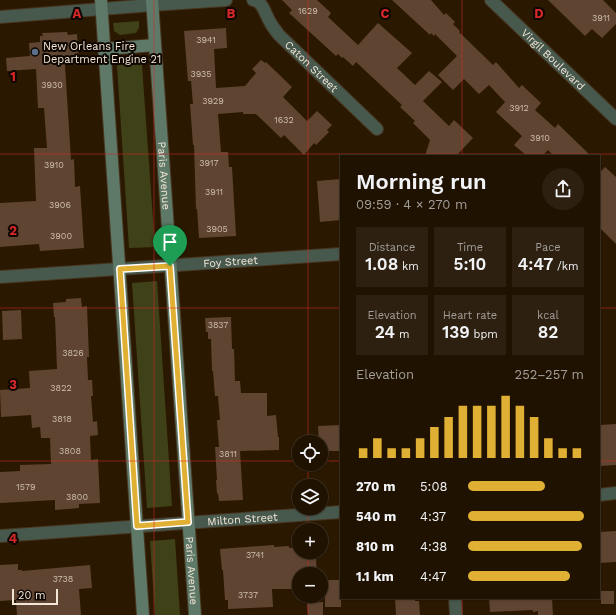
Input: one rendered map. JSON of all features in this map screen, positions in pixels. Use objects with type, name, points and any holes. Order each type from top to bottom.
[{"type":"street","points":[[0,17],[102,5],[226,0]]},
{"type":"street","name":"Caton Street","points":[[253,0],[256,0],[263,8],[269,21],[279,35],[377,129]]},
{"type":"street","name":"Virgil Boulevard","points":[[491,0],[616,119]]},
{"type":"street","name":"Paris Avenue","points":[[152,2],[195,615]]},
{"type":"street","points":[[102,5],[143,615]]},
{"type":"street","points":[[105,49],[155,45]]},
{"type":"street","name":"Foy Street","points":[[0,277],[340,254]]},
{"type":"street","points":[[600,495],[616,494]]},
{"type":"street","name":"Milton Street","points":[[0,536],[340,512]]},
{"type":"street","points":[[455,599],[456,615]]},
{"type":"green space","points":[[139,21],[139,28],[136,33],[120,35],[114,31],[113,23]]},
{"type":"green space","points":[[137,60],[142,65],[155,247],[129,248],[117,66],[120,61]]},
{"type":"green space","points":[[157,281],[172,506],[147,508],[132,283]]},
{"type":"green space","points":[[175,539],[180,615],[155,615],[150,541]]},
{"type":"building","points":[[282,0],[317,0],[331,13],[328,17],[358,45],[378,23],[412,53],[397,68],[415,85],[429,71],[442,82],[423,101],[449,126],[454,120],[473,138],[457,155],[425,155],[430,140],[413,123],[415,121],[400,107],[402,105],[356,62],[353,66],[338,54],[336,56],[289,13],[292,10]]},
{"type":"building","points":[[392,0],[431,0],[444,15],[446,13],[455,22],[453,24],[460,31],[459,32],[493,65],[496,62],[519,88],[522,85],[541,103],[535,110],[555,128],[558,124],[590,155],[553,155],[548,150],[543,155],[526,155],[514,145],[522,136],[496,112],[505,102],[489,85],[479,94],[464,79],[453,90],[438,75],[457,56],[435,34],[434,36],[431,33],[430,35]]},
{"type":"building","points":[[548,0],[603,0],[616,13],[616,24],[602,38],[592,29],[585,36]]},
{"type":"building","points":[[226,28],[227,48],[214,49],[216,88],[245,86],[256,73],[252,69],[261,60],[265,63],[266,62],[292,87],[283,97],[307,121],[317,111],[332,125],[327,130],[329,132],[316,145],[314,143],[304,155],[284,135],[281,138],[256,114],[243,114],[243,112],[218,114],[221,152],[228,152],[229,167],[232,167],[236,236],[199,238],[196,209],[194,145],[190,104],[193,104],[191,81],[188,81],[184,31]]},
{"type":"building","points":[[67,32],[68,35],[77,34],[79,64],[65,65],[71,160],[74,159],[75,187],[80,186],[84,248],[40,251],[39,244],[0,247],[0,203],[36,201],[34,148],[47,148],[44,108],[38,108],[36,69],[7,71],[6,58],[30,56],[29,43],[40,42],[40,36],[43,36],[42,33]]},
{"type":"building","points":[[605,167],[616,177],[616,244],[600,228],[600,172]]},
{"type":"building","points":[[340,179],[340,220],[320,222],[317,181]]},
{"type":"building","points":[[81,298],[82,307],[87,306],[89,357],[87,357],[88,380],[92,380],[93,396],[91,396],[93,422],[97,421],[98,435],[90,436],[91,460],[98,459],[100,503],[79,504],[79,508],[55,510],[55,500],[0,503],[0,472],[20,471],[20,465],[51,464],[50,438],[41,438],[40,427],[32,428],[31,415],[1,417],[0,390],[30,388],[29,371],[57,369],[53,303],[66,302],[66,299]]},
{"type":"building","points":[[21,310],[22,339],[3,340],[2,311]]},
{"type":"building","points":[[231,317],[235,381],[240,381],[241,393],[267,393],[267,416],[276,415],[279,450],[240,451],[243,500],[219,501],[218,493],[217,494],[215,447],[219,447],[217,420],[220,420],[218,396],[215,396],[212,371],[211,339],[208,339],[208,332],[206,332],[205,318]]},
{"type":"building","points":[[616,424],[616,465],[600,466],[600,425]]},
{"type":"building","points":[[340,425],[340,451],[328,451],[328,435],[319,435],[318,426]]},
{"type":"building","points":[[616,531],[616,562],[600,563],[600,532]]},
{"type":"building","points":[[274,545],[274,547],[289,546],[289,548],[292,548],[292,559],[316,559],[317,567],[292,567],[292,589],[272,589],[273,607],[228,609],[228,600],[225,600],[220,549]]},
{"type":"building","points":[[18,564],[18,570],[22,571],[90,565],[92,588],[79,589],[81,615],[17,615],[16,600],[0,601],[0,565]]},
{"type":"building","points":[[328,580],[340,580],[341,607],[325,607],[325,603],[328,603]]},
{"type":"building","points":[[601,591],[614,591],[614,604],[601,604]]},
{"type":"building","points":[[395,599],[415,599],[415,601],[419,601],[420,615],[396,615]]},
{"type":"building","points":[[489,599],[552,599],[553,615],[538,615],[538,611],[533,612],[533,610],[490,612]]},
{"type":"building","points":[[307,603],[323,603],[323,615],[308,615]]},
{"type":"place","name":"New Orleans Fire Department Engine 21","points":[[35,52]]},
{"type":"route","points":[[170,266],[188,522],[137,526],[120,269],[170,266]]}]
